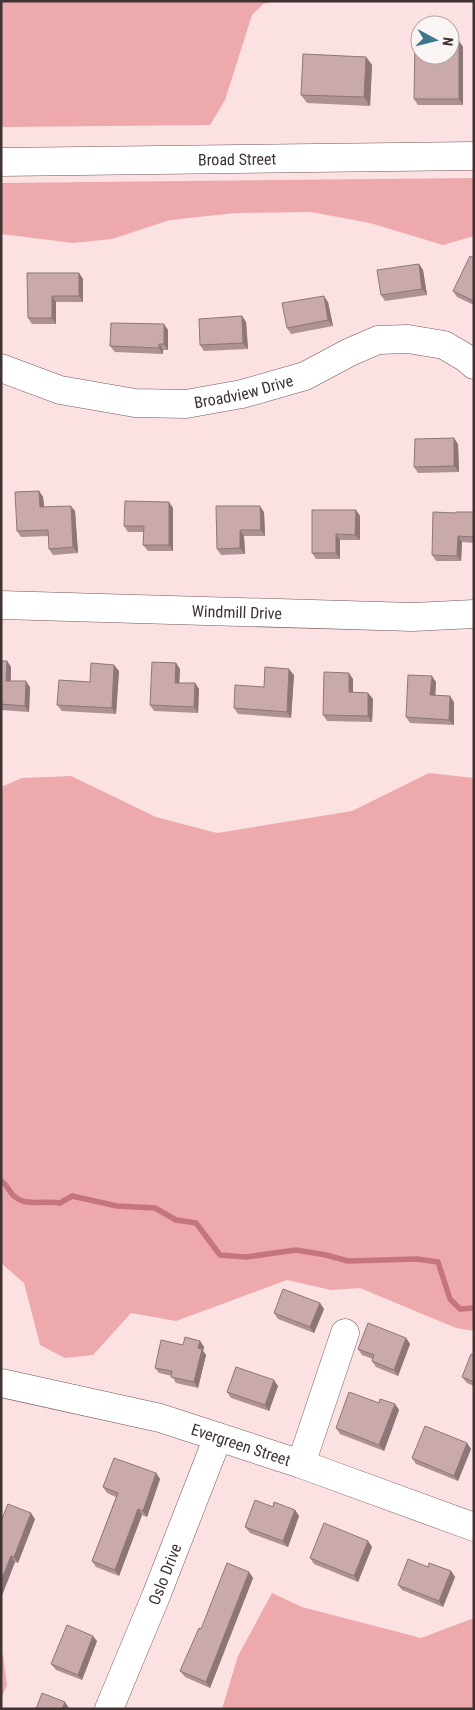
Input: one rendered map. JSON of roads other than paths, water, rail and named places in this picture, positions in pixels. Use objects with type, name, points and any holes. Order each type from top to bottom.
[{"type":"street","name":"Broad Street","points":[[1,162],[474,156]]},
{"type":"street","name":"Broadview Drive","points":[[1,368],[60,390],[135,403],[186,404],[242,394],[305,376],[350,352],[378,340],[408,338],[444,345],[474,365]]},
{"type":"street","name":"Windmill Drive","points":[[1,605],[413,617],[474,614]]},
{"type":"street","points":[[302,1464],[345,1333]]},
{"type":"street","name":"Evergreen Street","points":[[1,1383],[160,1418],[302,1464],[474,1527]]},
{"type":"street","name":"Oslo Drive","points":[[109,1709],[156,1596],[218,1437]]},
{"type":"waterway","points":[[1,1181],[14,1196],[24,1201],[60,1203],[72,1196],[117,1206],[155,1208],[176,1220],[196,1223],[220,1255],[246,1257],[296,1250],[348,1261],[417,1259],[438,1262],[450,1299],[460,1309],[474,1308]]}]
